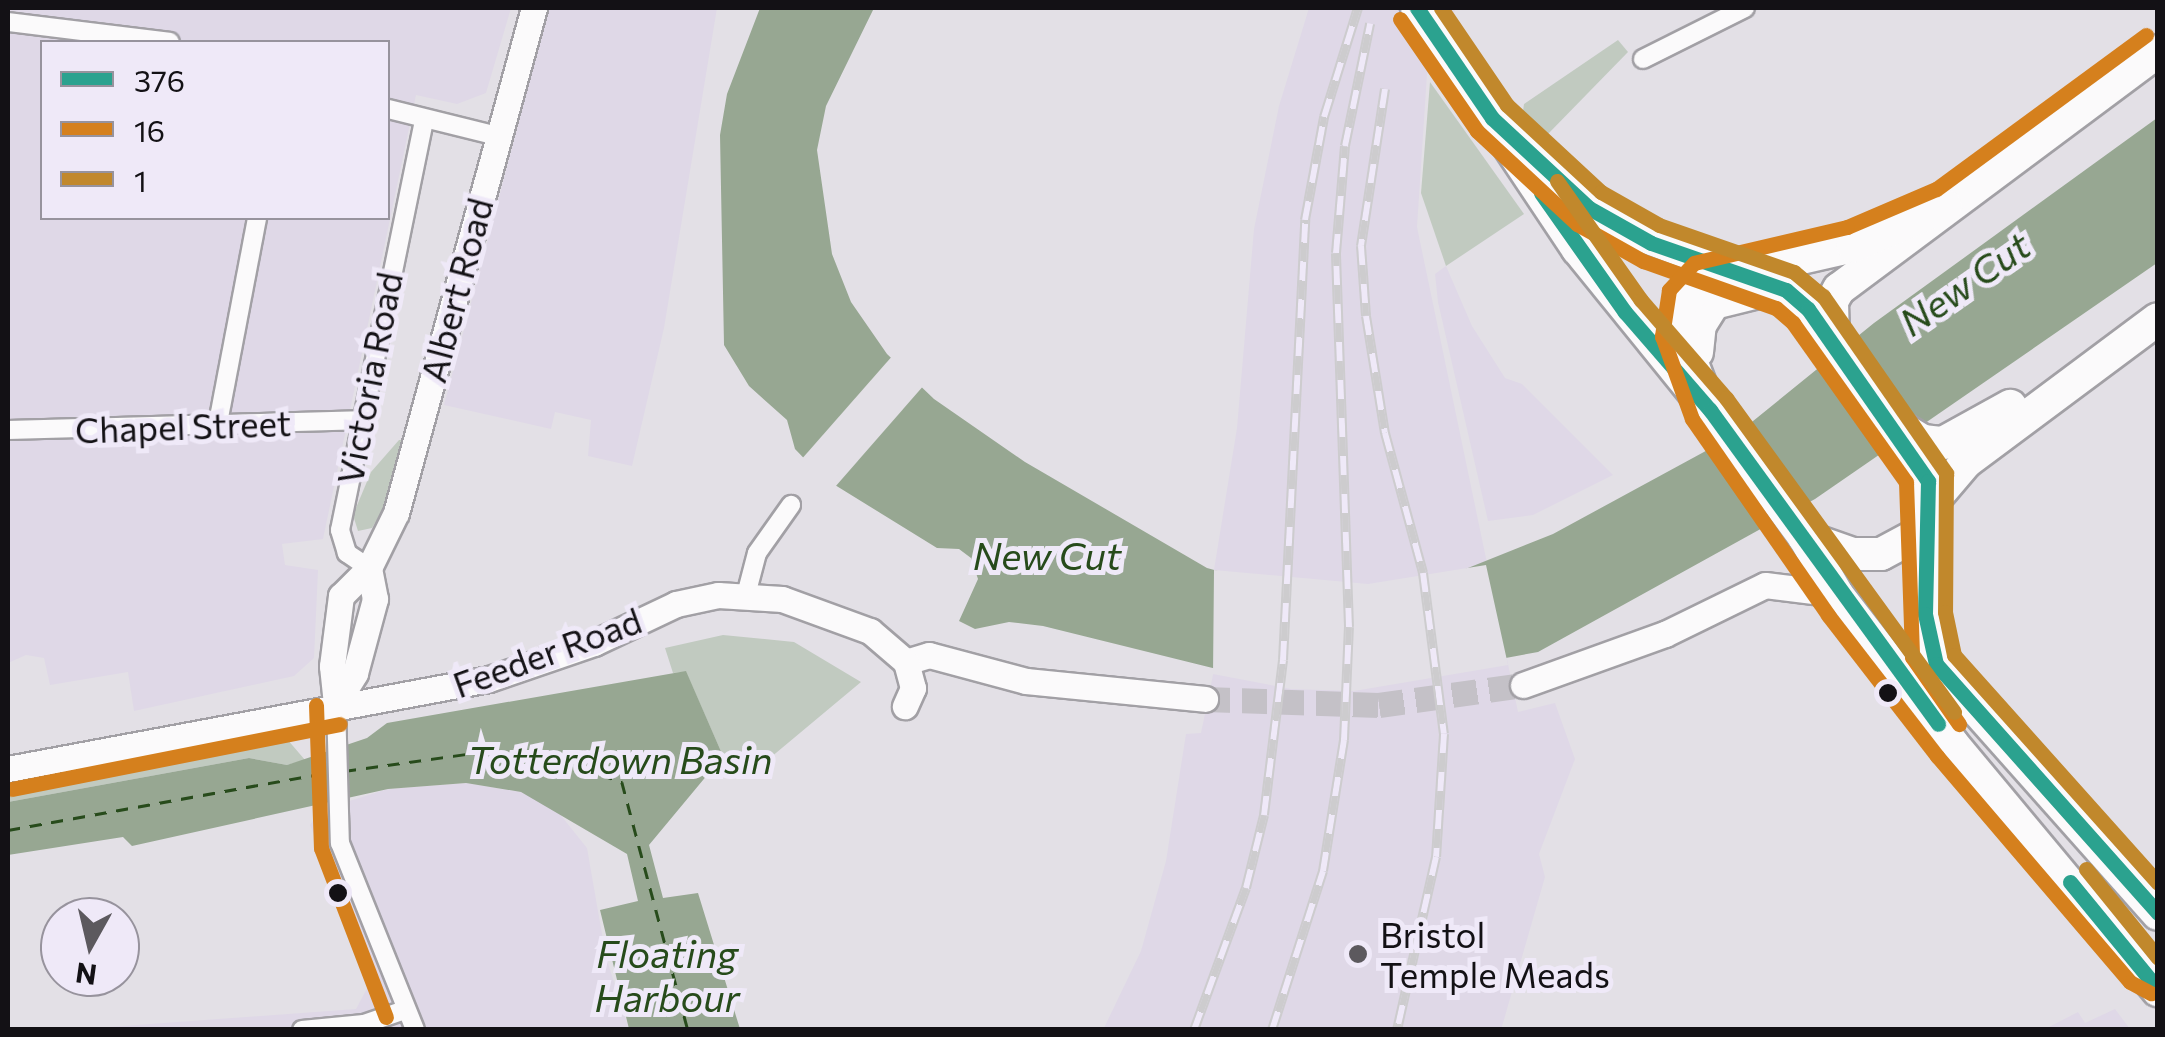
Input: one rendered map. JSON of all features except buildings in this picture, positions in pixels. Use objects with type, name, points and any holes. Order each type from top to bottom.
[{"type":"highway","points":[[1417,8],[1578,249],[1712,412],[1799,530],[1838,594],[1952,742],[2151,979]]},
{"type":"highway","points":[[1829,331],[1839,289],[2158,51]]},
{"type":"highway","points":[[1485,109],[1612,224],[1786,290],[1829,331],[1891,420],[1929,448]]},
{"type":"highway","points":[[1712,412],[1682,338],[1687,298],[1705,280],[1732,269],[1853,246],[1946,206]]},
{"type":"highway","points":[[1698,372],[1700,325],[1714,304],[1745,291],[1786,290]]},
{"type":"highway","points":[[1799,530],[1853,554],[1881,554],[1914,536],[1966,462],[2084,369],[2158,319]]},
{"type":"highway","points":[[1929,448],[2084,369]]},
{"type":"highway","points":[[1929,448],[1926,614],[1936,664],[2158,914]]},
{"type":"street","name":"Albert Road","points":[[336,704],[332,666],[341,596],[369,568],[396,513],[534,8]]},
{"type":"street","points":[[1643,59],[1745,8]]},
{"type":"street","points":[[8,22],[154,40]]},
{"type":"street","points":[[390,110],[498,136]]},
{"type":"street","name":"Victoria Road","points":[[369,568],[347,553],[340,530],[359,420],[424,119]]},
{"type":"street","points":[[217,428],[258,220]]},
{"type":"street","name":"Chapel Street","points":[[8,430],[217,428],[359,420]]},
{"type":"street","points":[[746,595],[758,553],[791,505]]},
{"type":"street","points":[[1523,685],[1665,634],[1746,590],[1776,584],[1838,594]]},
{"type":"street","name":"Feeder Road","points":[[8,769],[336,704],[489,679],[696,597],[746,595],[797,603],[870,631],[906,662]]},
{"type":"street","points":[[905,706],[913,688],[906,662],[929,655],[1026,681],[1204,698]]},
{"type":"street","points":[[336,704],[336,802],[350,874],[415,1030]]},
{"type":"street","points":[[302,1030],[364,1024],[405,1010]]},
{"type":"shaded area","points":[[8,8],[511,8],[486,93],[457,104],[416,95],[390,219],[390,40],[40,40],[40,220],[390,220],[323,539],[282,544],[285,565],[318,570],[314,658],[294,676],[134,711],[128,672],[50,685],[44,658],[26,655],[8,663]]},
{"type":"shaded area","points":[[549,8],[717,8],[664,328],[632,466],[588,456],[591,420],[555,412],[551,429],[444,405]]},
{"type":"shaded area","points":[[1309,8],[1456,8],[1427,74],[1417,227],[1518,712],[1555,703],[1575,759],[1539,854],[1545,877],[1501,1030],[1103,1030],[1141,951],[1166,861],[1186,734],[1201,733],[1214,670],[1214,570],[1237,428],[1254,229],[1279,106]]},
{"type":"shaded area","points":[[1618,40],[1628,52],[1548,134],[1523,111],[1524,104]]},
{"type":"shaded area","points":[[1430,82],[1524,214],[1446,266],[1421,193]]},
{"type":"shaded area","points":[[1446,266],[1472,326],[1505,378],[1522,384],[1613,475],[1533,515],[1488,521],[1438,302],[1435,274]]},
{"type":"shaded area","points":[[399,440],[404,440],[385,506],[372,528],[358,531],[353,515],[371,472]]},
{"type":"shaded area","points":[[723,635],[794,642],[861,682],[758,768],[750,761],[740,769],[723,756],[686,672],[673,673],[665,648]]},
{"type":"shaded area","points":[[287,739],[305,760],[287,765],[249,758],[8,802],[8,787]]},
{"type":"shaded area","points":[[466,783],[521,792],[555,808],[587,848],[606,957],[629,1029],[68,1030],[356,1009],[372,979],[310,825],[320,810],[388,789]]},
{"type":"shaded area","points":[[2115,1009],[2130,1029],[2045,1029],[2078,1012],[2085,1023]]},
{"type":"water","name":"New Cut","points":[[760,8],[874,8],[826,106],[817,150],[832,254],[851,302],[887,354],[934,399],[1025,462],[1207,568],[1236,576],[1323,589],[1443,578],[1553,534],[1737,434],[1874,323],[2157,118],[2157,263],[1815,499],[1538,652],[1354,686],[1249,677],[1043,626],[1009,622],[975,629],[959,621],[978,579],[971,558],[959,549],[937,548],[822,477],[795,449],[787,420],[749,386],[724,345],[720,135],[727,94]]},
{"type":"water","points":[[686,671],[723,756],[649,845],[663,898],[698,893],[740,1029],[629,1029],[600,910],[638,901],[627,854],[521,792],[466,783],[388,789],[132,846],[123,837],[8,855],[8,802],[249,758],[287,765],[367,738],[387,723]]},
{"type":"pier","points":[[1858,329],[1857,335],[1921,428],[1823,356]]},
{"type":"pier","points":[[894,354],[925,384],[835,487],[820,481],[800,461]]},
{"type":"pier","points":[[1744,418],[1811,507],[1774,536],[1706,446]]},
{"type":"pier","points":[[1486,565],[1508,665],[1354,691],[1291,689],[1213,674],[1214,570],[1368,584]]},
{"type":"ferry route","points":[[344,771],[473,753],[559,760],[622,782],[688,1030]]},
{"type":"ferry route","points":[[8,830],[331,772]]},
{"type":"tunnel","points":[[1205,699],[1379,705],[1523,685]]},
{"type":"railway","points":[[1194,1030],[1246,888],[1264,815],[1283,660],[1305,220],[1324,117],[1358,8]]},
{"type":"railway","points":[[1272,1030],[1323,871],[1344,740],[1349,627],[1336,253],[1345,146],[1370,24]]},
{"type":"railway","points":[[1385,89],[1361,246],[1366,316],[1385,433],[1423,573],[1444,734],[1436,857],[1397,1030]]},
{"type":"transit line","name":"376","points":[[1417,8],[1492,118],[1589,208],[1651,243],[1786,290],[1808,309],[1928,481],[1925,614],[1936,664],[2158,913]]},
{"type":"transit line","name":"1","points":[[1441,8],[1507,105],[1601,192],[1659,225],[1794,272],[1823,296],[1946,473],[1945,612],[1954,655],[2158,883]]},
{"type":"transit line","name":"16","points":[[1400,19],[1477,131],[1577,224],[1643,261],[1776,308],[1793,323],[1906,482],[1912,657],[1959,724]]},
{"type":"transit line","name":"16","points":[[2146,35],[1936,189],[1847,227],[1694,263],[1669,290],[1662,336],[1692,419],[1828,615],[1937,756],[2130,982],[2151,993]]},
{"type":"transit line","name":"1","points":[[1557,181],[1641,300],[1726,398],[1954,712]]},
{"type":"transit line","name":"376","points":[[1541,193],[1625,312],[1710,410],[1938,724]]},
{"type":"transit line","name":"16","points":[[316,705],[321,848],[386,1017]]},
{"type":"transit line","name":"16","points":[[12,789],[340,724]]},
{"type":"transit line","name":"1","points":[[2086,869],[2158,958]]},
{"type":"transit line","name":"376","points":[[2070,882],[2158,989]]},
{"type":"place","name":"Bristol Temple Meads","points":[[1358,954]]},
{"type":"water label","name":"Totterdown Basin","points":[[620,759]]},
{"type":"water label","name":"Floating Harbour","points":[[667,974]]}]
